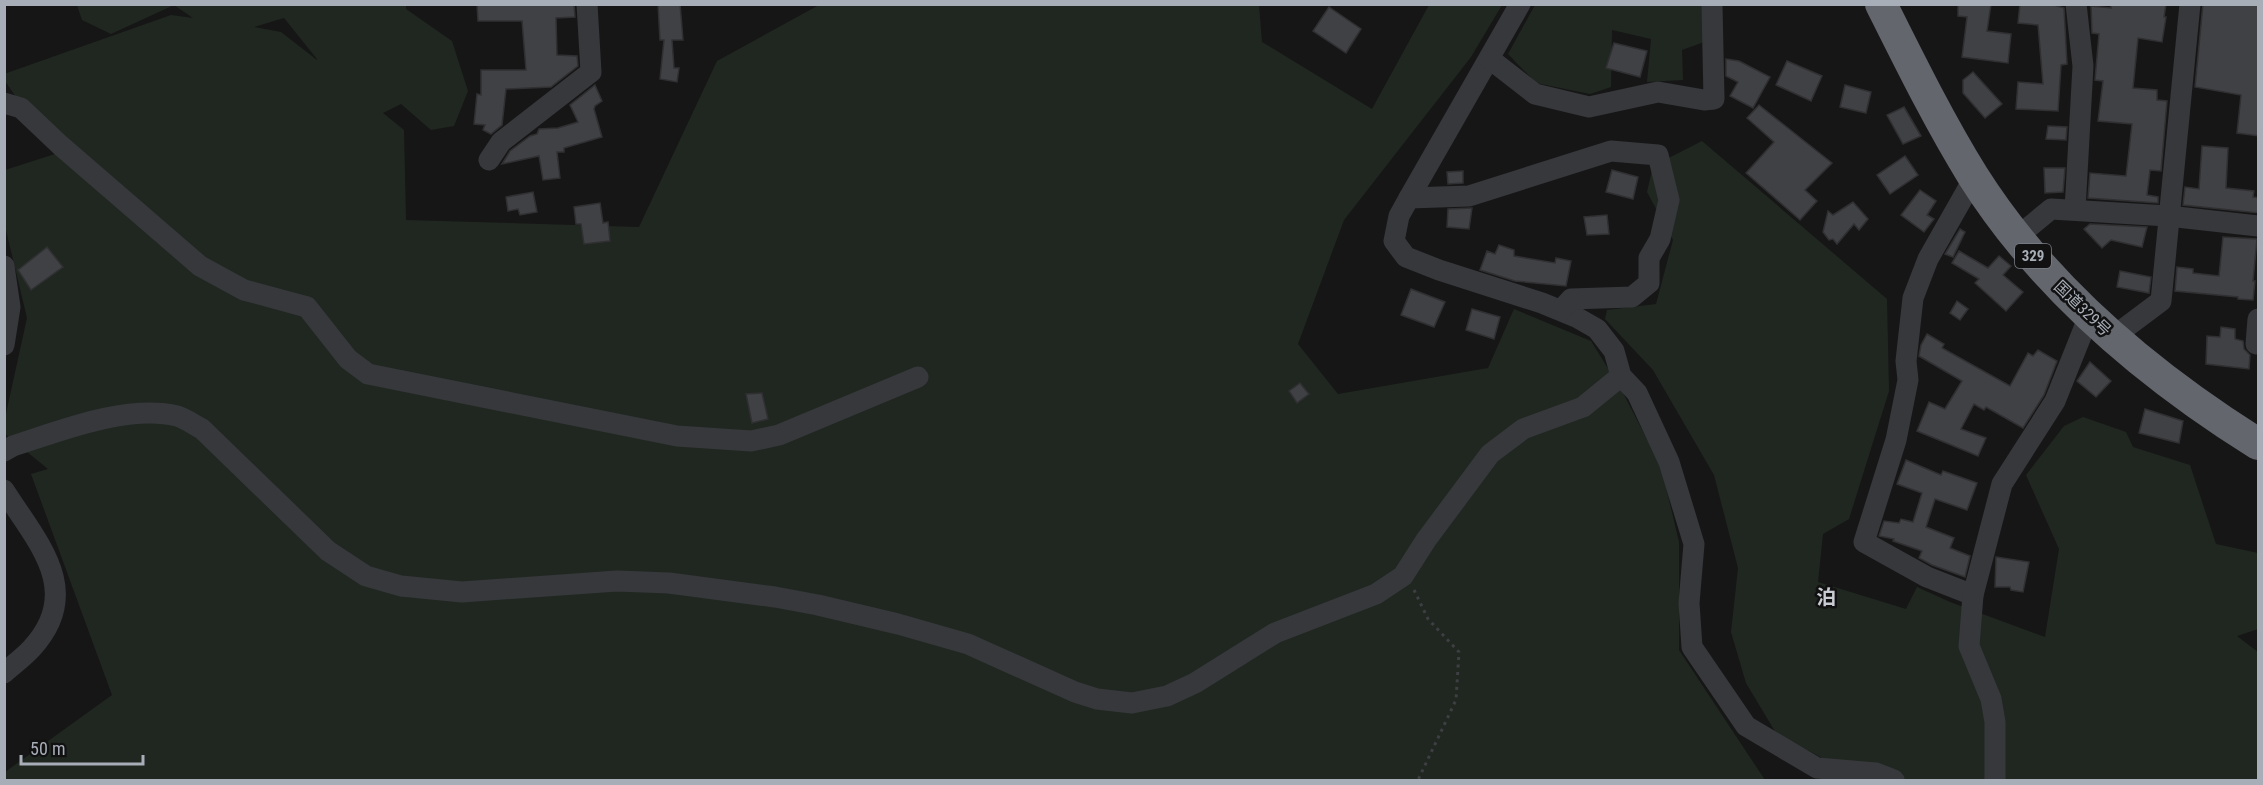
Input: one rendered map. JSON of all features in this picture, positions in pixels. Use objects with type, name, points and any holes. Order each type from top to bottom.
[{"type":"highway","name":"国道329号","points":[[1881,4],[1944,126],[1974,178],[2017,237],[2051,278],[2113,338],[2168,382],[2259,444]]},
{"type":"street","points":[[489,160],[501,142],[591,72],[587,4]]},
{"type":"street","points":[[1520,4],[1409,198],[1400,216],[1394,241],[1406,256],[1439,270],[1561,310],[1597,329],[1614,351],[1622,376],[1637,393],[1669,462],[1694,544],[1689,603],[1692,647],[1746,726],[1817,768],[1876,773],[1894,780]]},
{"type":"street","points":[[1490,59],[1535,94],[1589,107],[1658,92],[1704,100],[1714,99],[1712,4]]},
{"type":"street","points":[[2075,210],[2083,66],[2076,4]]},
{"type":"street","points":[[2113,338],[2161,301],[2190,4]]},
{"type":"street","points":[[4,103],[21,108],[60,145],[200,266],[244,290],[307,307],[348,359],[368,374],[677,436],[751,441],[778,435],[918,377]]},
{"type":"street","points":[[1409,198],[1469,196],[1611,151],[1658,155],[1668,200],[1660,239],[1648,258],[1649,283],[1632,297],[1571,299],[1561,310]]},
{"type":"street","points":[[1973,595],[1927,577],[1864,542],[1896,440],[1908,380],[1906,361],[1914,297],[1928,259],[1974,178]]},
{"type":"street","points":[[2017,237],[2051,209],[2169,216],[2259,226]]},
{"type":"street","points":[[4,266],[10,307],[4,345]]},
{"type":"street","points":[[1995,780],[1995,722],[1991,699],[1969,646],[1973,595],[2002,484],[2055,401],[2089,316]]},
{"type":"street","points":[[2256,344],[2259,319]]},
{"type":"street","points":[[4,451],[13,446],[84,424],[120,416],[152,414],[178,416],[202,429],[328,551],[366,576],[401,586],[462,592],[617,581],[669,583],[775,597],[887,621],[968,644],[1075,692],[1097,699],[1131,703],[1167,696],[1195,683],[1275,633],[1376,594],[1403,576],[1426,540],[1490,454],[1523,429],[1583,407],[1622,376]]},
{"type":"street","points":[[4,490],[42,547],[53,569],[56,591],[51,618],[33,647],[4,673]]},
{"type":"path","points":[[1403,576],[1414,590],[1428,619],[1459,652],[1456,700],[1418,780]]},
{"type":"shaded area","points":[[77,5],[174,5],[111,34],[82,20]]},
{"type":"shaded area","points":[[174,5],[406,5],[406,9],[452,41],[468,91],[454,126],[431,130],[401,104],[383,113],[404,130],[406,220],[639,227],[717,61],[819,5],[1259,5],[1262,42],[1372,109],[1429,5],[1502,5],[1471,57],[1344,220],[1298,344],[1338,394],[1488,368],[1514,309],[1591,341],[1622,391],[1661,466],[1679,542],[1679,650],[1765,780],[5,780],[5,772],[112,695],[31,474],[48,469],[5,434],[5,418],[27,318],[5,226],[5,170],[55,154],[5,81],[4,74],[171,15],[193,18]],"holes":[[[284,18],[317,59],[281,32],[254,27]]]},
{"type":"shaded area","points":[[1535,5],[1706,5],[1707,41],[1682,50],[1683,80],[1647,82],[1651,39],[1612,30],[1611,87],[1590,94],[1536,83],[1508,54]]},
{"type":"shaded area","points":[[1702,141],[1887,299],[1889,391],[1849,519],[1823,534],[1818,582],[1906,609],[1917,587],[1950,602],[2045,637],[2059,549],[2026,475],[2064,426],[2083,417],[2126,432],[2133,447],[2190,465],[2216,544],[2258,553],[2258,629],[2237,636],[2258,652],[2258,780],[1829,780],[1822,758],[1776,733],[1746,683],[1731,632],[1738,568],[1714,475],[1653,370],[1605,319],[1607,310],[1656,304],[1673,240],[1647,192],[1653,166]]},
{"type":"building","points":[[477,4],[574,4],[575,17],[556,18],[557,55],[577,56],[578,66],[551,87],[506,89],[502,125],[491,134],[483,130],[485,125],[474,124],[477,94],[481,95],[481,70],[526,70],[522,21],[478,21]]},
{"type":"building","points":[[658,4],[680,4],[683,40],[672,40],[674,68],[679,68],[677,82],[660,79],[664,40],[660,40]]},
{"type":"building","points":[[1958,4],[1991,4],[1987,31],[2011,34],[2008,63],[1962,57],[1967,17],[1958,16]]},
{"type":"building","points":[[2020,4],[2051,4],[2064,8],[2067,64],[2061,65],[2058,111],[2016,109],[2018,82],[2043,84],[2038,25],[2018,23]]},
{"type":"building","points":[[2111,4],[2166,4],[2162,42],[2138,38],[2133,88],[2157,90],[2157,100],[2167,101],[2161,171],[2150,170],[2147,195],[2158,197],[2158,203],[2088,198],[2090,173],[2126,176],[2132,124],[2098,121],[2103,81],[2095,80],[2099,34],[2092,33],[2091,6],[2111,8]]},
{"type":"building","points":[[2203,4],[2259,4],[2259,136],[2237,133],[2241,95],[2195,87]]},
{"type":"building","points":[[1329,7],[1361,29],[1346,53],[1313,31]]},
{"type":"building","points":[[1614,43],[1647,51],[1640,77],[1606,68]]},
{"type":"building","points":[[1726,59],[1739,61],[1770,77],[1753,108],[1730,96],[1738,82],[1726,76]]},
{"type":"building","points":[[1787,61],[1822,76],[1811,101],[1776,85]]},
{"type":"building","points":[[1973,72],[2002,104],[1985,118],[1963,93],[1963,80]]},
{"type":"building","points":[[595,85],[602,101],[594,109],[602,137],[564,148],[564,152],[557,152],[560,178],[543,180],[539,156],[502,164],[510,151],[530,136],[537,134],[539,129],[558,128],[578,122],[570,105]]},
{"type":"building","points":[[1845,85],[1871,92],[1866,113],[1840,107]]},
{"type":"building","points":[[1759,105],[1832,163],[1805,190],[1817,201],[1800,220],[1746,173],[1774,142],[1747,118]]},
{"type":"building","points":[[1904,107],[1921,136],[1903,144],[1887,115]]},
{"type":"building","points":[[2048,126],[2067,127],[2066,140],[2046,139]]},
{"type":"building","points":[[2202,146],[2228,148],[2226,188],[2254,191],[2253,197],[2259,198],[2259,213],[2183,205],[2185,187],[2199,189]]},
{"type":"building","points":[[1905,156],[1918,175],[1890,194],[1877,175]]},
{"type":"building","points":[[2044,168],[2065,168],[2063,192],[2045,193]]},
{"type":"building","points":[[1612,170],[1638,177],[1633,199],[1606,192]]},
{"type":"building","points":[[1463,171],[1463,183],[1448,184],[1447,172]]},
{"type":"building","points":[[1920,190],[1936,201],[1927,215],[1934,219],[1924,232],[1901,215]]},
{"type":"building","points":[[533,192],[537,212],[520,215],[518,209],[508,211],[506,197]]},
{"type":"building","points":[[1853,202],[1868,219],[1859,230],[1854,224],[1837,244],[1833,239],[1829,240],[1823,232],[1828,211],[1833,215]]},
{"type":"building","points":[[600,203],[603,223],[608,222],[610,241],[584,244],[581,224],[576,224],[574,207]]},
{"type":"building","points":[[1472,208],[1469,229],[1447,227],[1448,209]]},
{"type":"building","points":[[1607,215],[1609,234],[1587,235],[1584,217]]},
{"type":"building","points":[[2090,224],[2147,227],[2142,247],[2111,240],[2102,248],[2084,229]]},
{"type":"building","points":[[1960,229],[1965,232],[1953,257],[1945,254]]},
{"type":"building","points":[[2223,237],[2257,239],[2253,300],[2175,291],[2177,267],[2193,269],[2193,273],[2219,276]]},
{"type":"building","points":[[1499,245],[1514,250],[1514,256],[1555,263],[1556,258],[1571,261],[1566,286],[1515,281],[1480,270],[1487,251],[1495,254]]},
{"type":"building","points":[[47,247],[63,267],[31,290],[18,270]]},
{"type":"building","points":[[1959,251],[1988,268],[1999,256],[2011,266],[2003,275],[2023,292],[2006,311],[1975,283],[1979,279],[1952,263]]},
{"type":"building","points":[[2120,271],[2151,277],[2149,293],[2117,287]]},
{"type":"building","points":[[1411,289],[1445,302],[1434,327],[1401,315]]},
{"type":"building","points":[[1957,301],[1968,309],[1960,320],[1950,313]]},
{"type":"building","points":[[1472,309],[1500,317],[1494,339],[1466,330]]},
{"type":"building","points":[[2221,327],[2235,329],[2235,339],[2243,341],[2244,349],[2250,355],[2249,369],[2206,364],[2207,336],[2220,337]]},
{"type":"building","points":[[1927,334],[1944,344],[1942,348],[2010,386],[2028,353],[2033,356],[2038,350],[2057,361],[2044,395],[2023,428],[1986,407],[1984,410],[1974,404],[1961,429],[1986,438],[1978,456],[1917,431],[1929,402],[1945,409],[1962,381],[1919,356],[1921,345]]},
{"type":"building","points":[[2090,362],[2111,381],[2096,397],[2077,381]]},
{"type":"building","points":[[1300,383],[1309,394],[1297,403],[1289,391]]},
{"type":"building","points":[[762,393],[768,419],[752,423],[746,394]]},
{"type":"building","points":[[2145,409],[2183,421],[2179,443],[2139,433]]},
{"type":"building","points":[[1906,460],[1941,475],[1943,471],[1977,483],[1967,510],[1935,499],[1926,527],[1954,538],[1950,548],[1970,556],[1965,577],[1919,558],[1922,551],[1893,541],[1894,539],[1879,536],[1884,521],[1899,523],[1901,519],[1913,522],[1922,493],[1897,484]]},
{"type":"building","points":[[1996,557],[2029,562],[2023,592],[2011,590],[2010,587],[1995,587]]},
{"type":"district","name":"泊","points":[[1826,597]]}]
